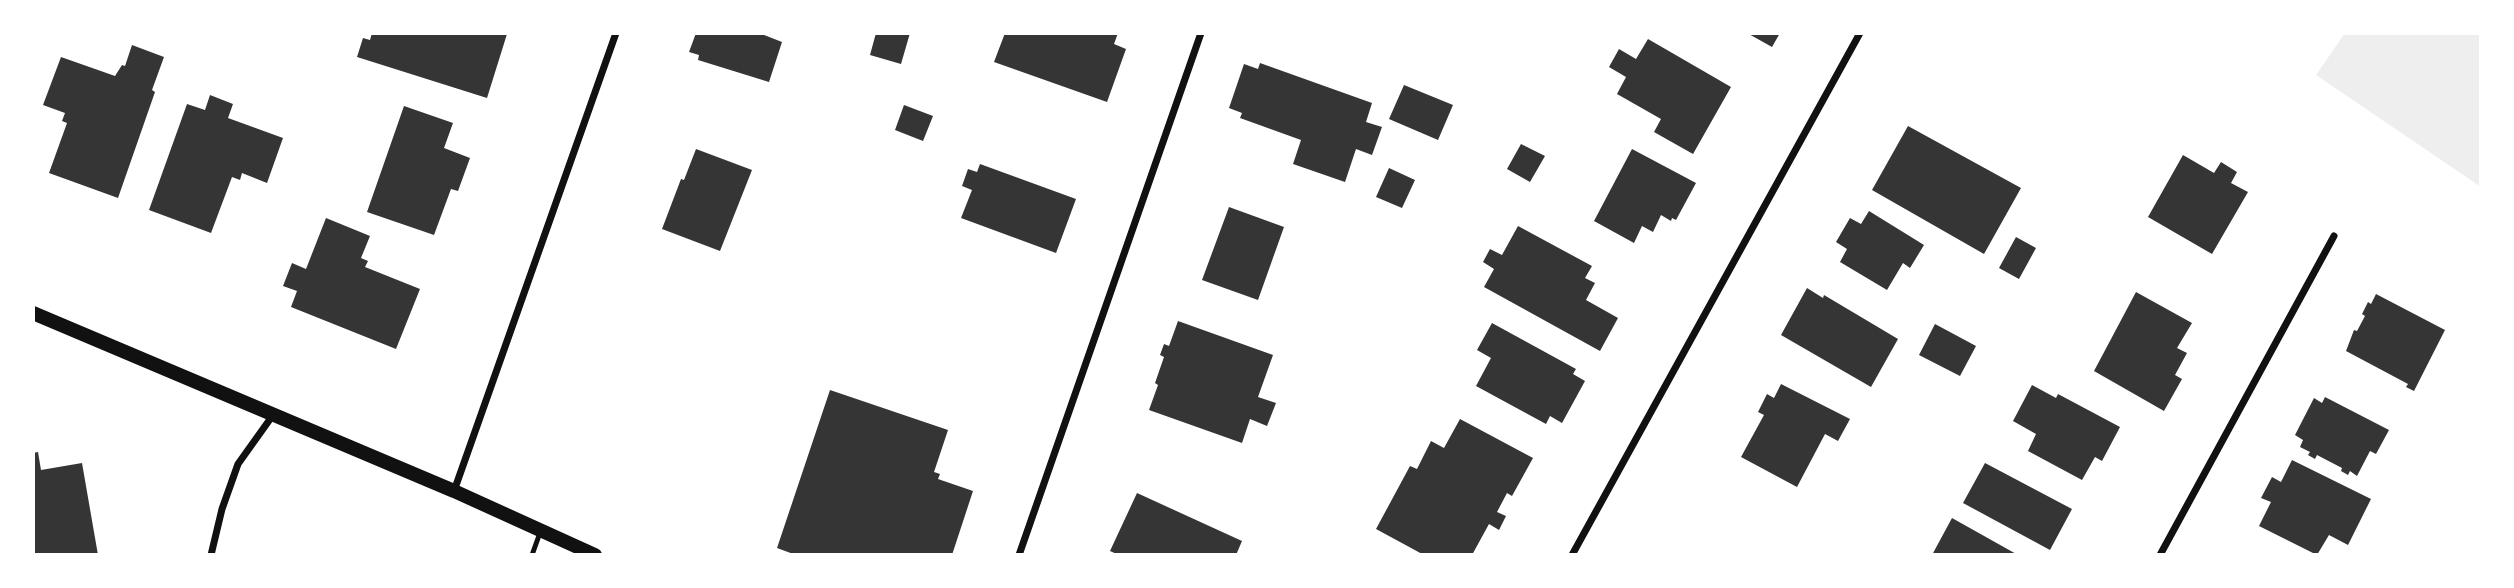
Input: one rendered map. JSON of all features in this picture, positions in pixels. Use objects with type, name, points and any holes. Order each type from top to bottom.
[{"type":"main road","points":[[33,313],[454,491],[595,555]]},
{"type":"street","points":[[454,491],[616,33]]},
{"type":"street","points":[[1019,555],[1201,33]]},
{"type":"street","points":[[1572,555],[1860,33]]},
{"type":"street","points":[[2160,555],[2334,236]]},
{"type":"street","points":[[211,555],[222,509],[238,464],[274,415]]},
{"type":"lane","points":[[531,555],[541,530]]},
{"type":"shaded area","points":[[2345,33],[2481,33],[2481,187],[2316,75]]},
{"type":"building","points":[[372,33],[507,34],[487,98],[357,57],[363,38],[370,40]]},
{"type":"building","points":[[696,33],[759,33],[782,42],[769,82],[698,60],[699,55],[689,52]]},
{"type":"building","points":[[876,33],[910,33],[901,64],[870,55]]},
{"type":"building","points":[[1005,33],[1118,33],[1114,44],[1126,49],[1107,102],[994,62]]},
{"type":"building","points":[[1747,33],[1780,33],[1772,47]]},
{"type":"building","points":[[1648,39],[1731,87],[1693,154],[1654,132],[1661,119],[1617,94],[1626,77],[1609,67],[1619,49],[1636,59]]},
{"type":"building","points":[[132,45],[164,57],[152,90],[155,92],[118,198],[49,173],[67,123],[62,121],[65,113],[43,105],[61,57],[115,76],[122,65],[125,66]]},
{"type":"building","points":[[1260,63],[1372,103],[1366,122],[1382,127],[1372,155],[1356,149],[1345,182],[1293,164],[1301,140],[1240,118],[1242,113],[1229,108],[1244,64],[1258,69]]},
{"type":"building","points":[[1404,85],[1453,105],[1438,140],[1389,119]]},
{"type":"building","points":[[210,95],[233,104],[228,118],[283,138],[267,183],[242,173],[240,180],[232,177],[211,233],[149,210],[187,104],[205,110]]},
{"type":"building","points":[[904,105],[933,116],[923,141],[895,130]]},
{"type":"building","points":[[404,106],[453,123],[444,148],[470,158],[458,191],[451,189],[434,235],[367,212]]},
{"type":"building","points":[[1908,126],[2021,188],[1984,254],[1872,190]]},
{"type":"building","points":[[1521,144],[1545,156],[1530,182],[1507,169]]},
{"type":"building","points":[[696,149],[752,170],[720,251],[662,229]]},
{"type":"building","points":[[1632,149],[1696,183],[1676,220],[1672,218],[1671,221],[1661,215],[1653,232],[1642,226],[1634,243],[1594,221]]},
{"type":"building","points":[[2183,155],[2214,173],[2221,162],[2237,172],[2231,183],[2248,192],[2212,254],[2148,217]]},
{"type":"building","points":[[980,164],[1076,199],[1056,253],[961,218],[972,190],[962,186],[968,169],[977,172]]},
{"type":"building","points":[[1389,168],[1415,180],[1402,208],[1376,197]]},
{"type":"building","points":[[1229,207],[1284,227],[1258,300],[1202,280]]},
{"type":"building","points":[[1869,211],[1924,245],[1910,268],[1903,263],[1887,290],[1840,262],[1847,249],[1836,242],[1850,218],[1861,224]]},
{"type":"building","points":[[326,218],[370,236],[361,258],[368,261],[365,267],[420,289],[396,349],[291,307],[297,291],[283,286],[292,263],[306,269]]},
{"type":"building","points":[[1518,226],[1592,266],[1585,278],[1595,283],[1586,300],[1618,318],[1600,351],[1484,287],[1494,269],[1483,262],[1490,249],[1502,255]]},
{"type":"building","points":[[2016,237],[2036,248],[2019,279],[1999,268]]},
{"type":"building","points":[[1807,288],[1823,298],[1824,295],[1898,339],[1871,387],[1781,335]]},
{"type":"building","points":[[2136,292],[2192,323],[2177,348],[2187,353],[2175,375],[2182,379],[2164,411],[2094,371]]},
{"type":"building","points":[[2376,294],[2445,330],[2414,391],[2406,387],[2408,384],[2346,351],[2354,330],[2357,331],[2365,316],[2362,314],[2368,302],[2371,304]]},
{"type":"building","points":[[1178,321],[1273,355],[1258,397],[1276,403],[1267,426],[1250,419],[1242,443],[1149,410],[1164,357],[1160,355],[1164,344],[1169,346]]},
{"type":"building","points":[[1492,323],[1576,369],[1573,374],[1585,381],[1562,423],[1550,416],[1546,424],[1476,386],[1491,358],[1477,350]]},
{"type":"building","points":[[1935,324],[1976,346],[1960,376],[1919,355]]},
{"type":"building","points":[[1781,384],[1850,419],[1838,441],[1825,434],[1797,487],[1741,457],[1764,415],[1758,412],[1767,394],[1774,398]]},
{"type":"building","points":[[2032,385],[2056,398],[2058,394],[2120,427],[2102,461],[2095,457],[2082,480],[2028,451],[2036,434],[2013,421]]},
{"type":"building","points":[[830,390],[948,430],[934,472],[940,474],[938,479],[973,491],[952,555],[796,555],[777,548]]},
{"type":"building","points":[[2325,397],[2389,430],[2376,454],[2370,451],[2357,476],[2350,471],[2348,475],[2341,471],[2342,468],[2317,455],[2315,459],[2308,455],[2310,452],[2300,447],[2303,440],[2295,435],[2314,398],[2322,403]]},
{"type":"building","points":[[1460,419],[1533,458],[1512,496],[1507,493],[1497,512],[1506,516],[1499,530],[1489,524],[1472,555],[1424,555],[1376,529],[1410,466],[1417,469],[1431,441],[1444,448]]},
{"type":"building","points":[[38,452],[41,470],[82,463],[98,555],[33,555],[33,453]]},
{"type":"building","points":[[2292,460],[2371,499],[2348,545],[2329,535],[2317,555],[2259,526],[2271,502],[2261,498],[2272,477],[2281,482]]},
{"type":"building","points":[[1985,463],[2072,509],[2050,550],[1963,503]]},
{"type":"building","points":[[1137,493],[1242,541],[1236,555],[1119,555],[1110,551]]},
{"type":"building","points":[[1952,518],[2018,555],[1932,555]]}]
